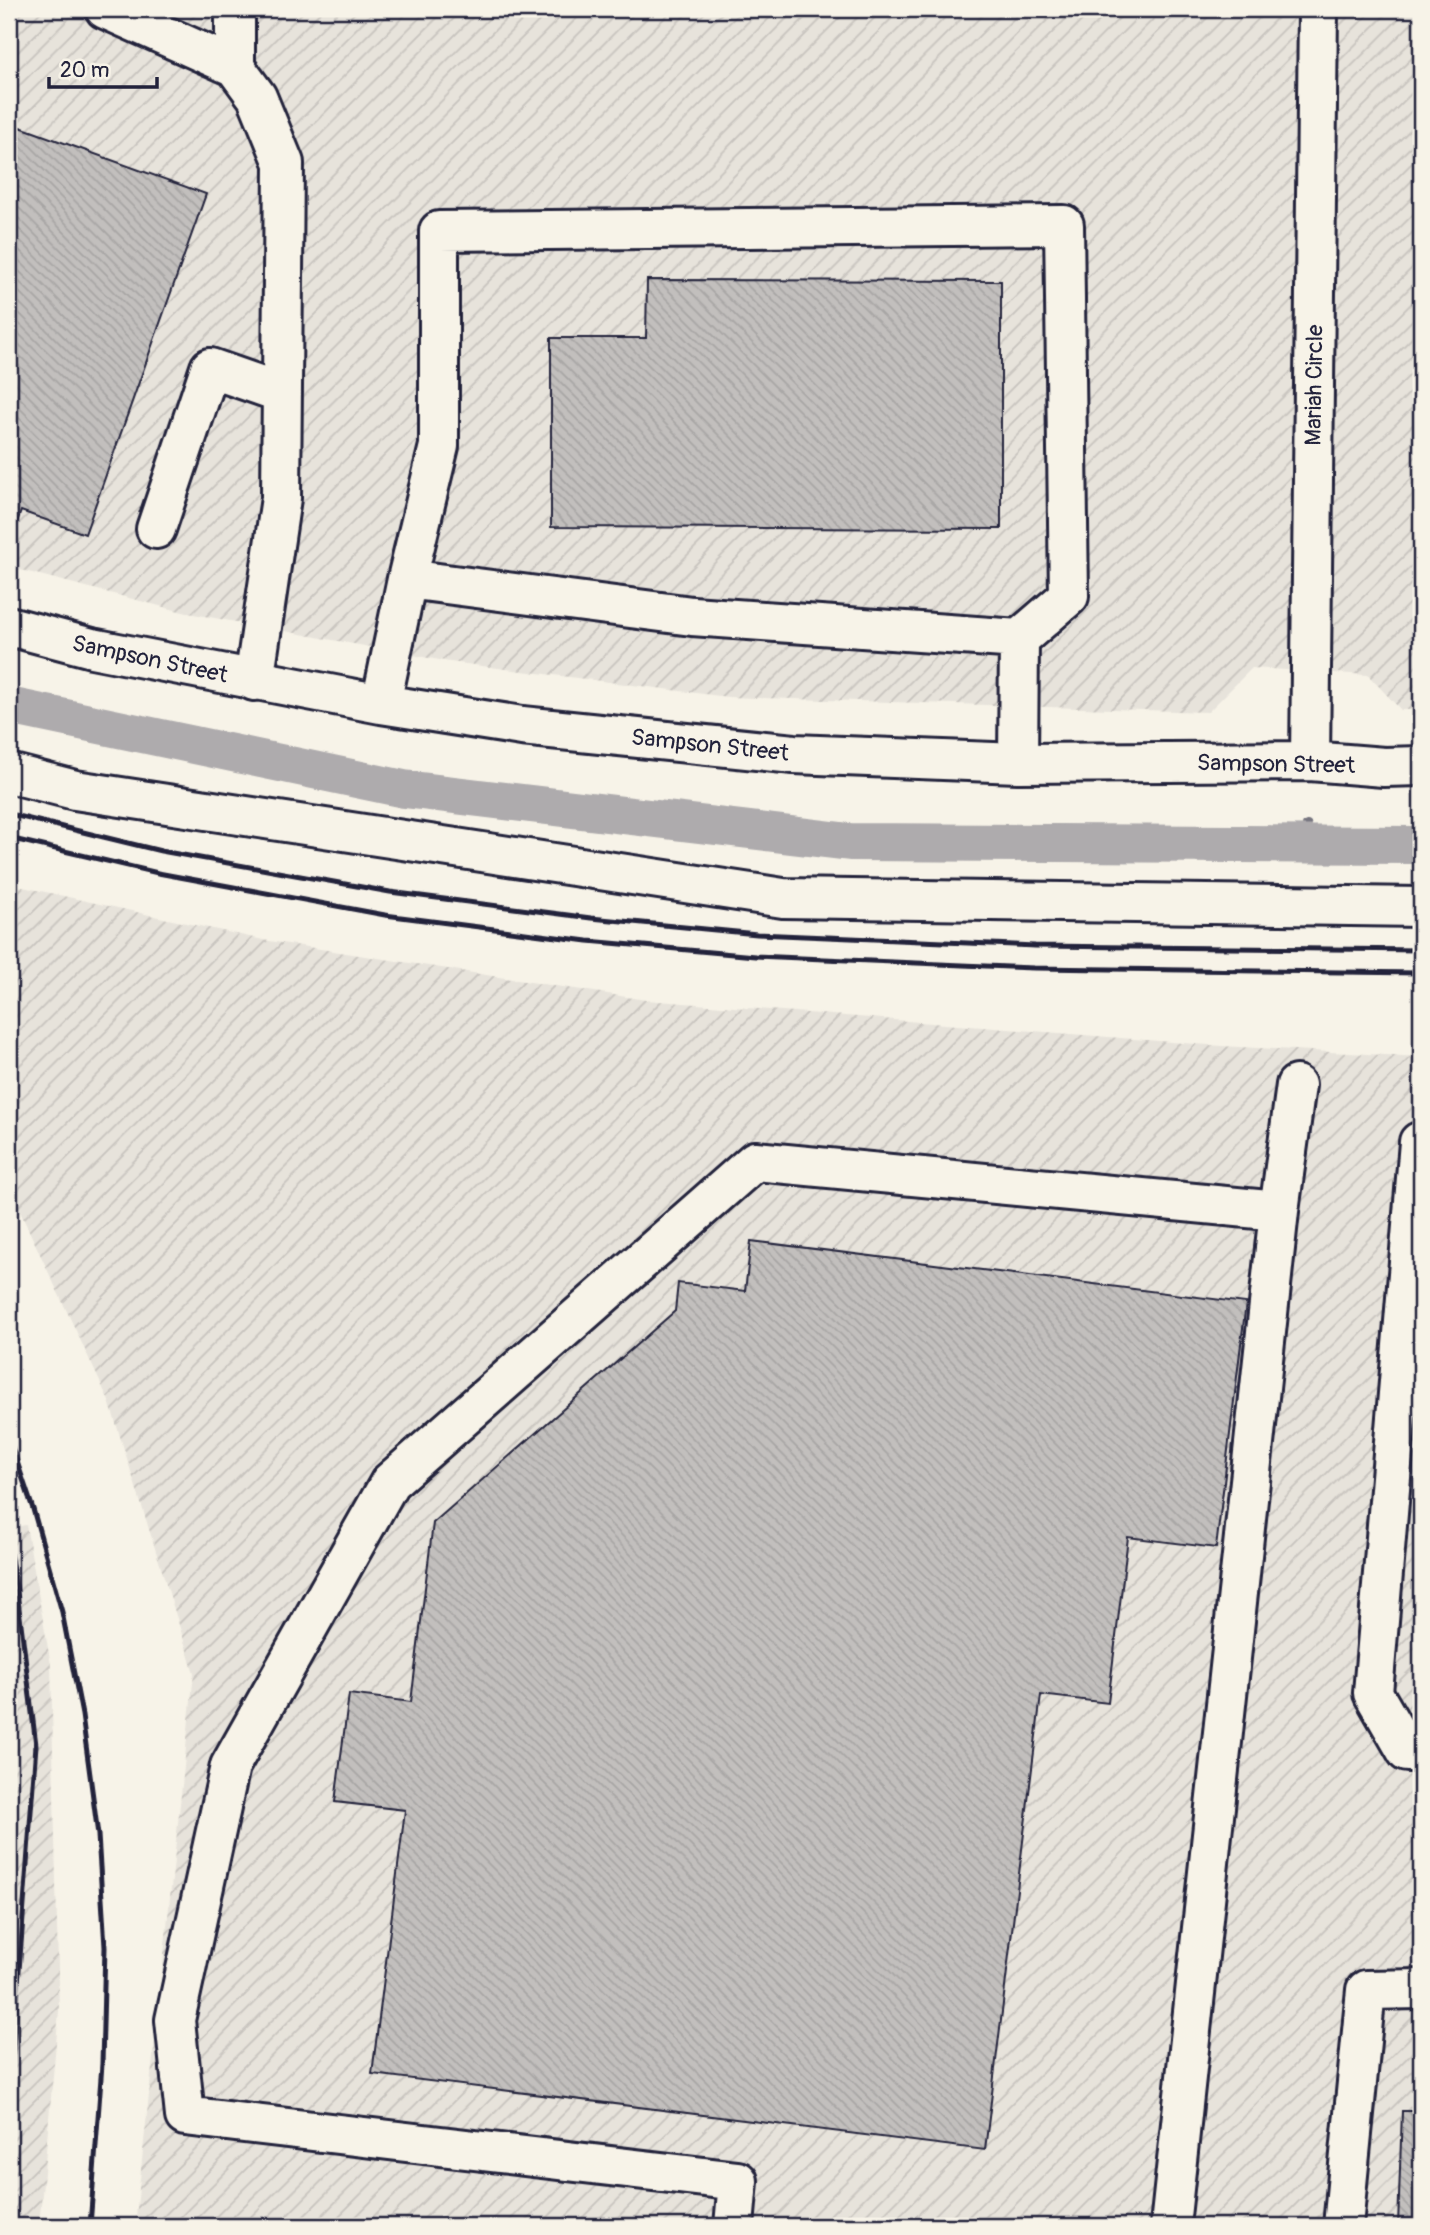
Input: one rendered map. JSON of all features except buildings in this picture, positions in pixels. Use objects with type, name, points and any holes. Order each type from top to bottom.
[{"type":"street","points":[[105,9],[235,67],[257,97],[284,163],[281,498],[254,681]]},
{"type":"street","points":[[235,9],[235,67]]},
{"type":"street","name":"Mariah Circle","points":[[1310,761],[1318,9]]},
{"type":"street","points":[[381,704],[407,579],[439,446],[439,231],[1064,225],[1069,596],[1019,639],[692,616],[407,579]]},
{"type":"street","points":[[156,528],[210,368],[282,393]]},
{"type":"street","name":"Sampson Street","points":[[9,626],[92,648],[381,704],[522,726],[794,754],[1018,763],[1310,761],[1384,767],[1421,766]]},
{"type":"street","points":[[1018,763],[1019,639]]},
{"type":"street","points":[[9,773],[75,790],[783,898],[1421,907]]},
{"type":"street","points":[[1170,2226],[1279,1211],[1296,1085]]},
{"type":"street","points":[[1421,1142],[1373,1693],[1407,1752],[1421,1752]]},
{"type":"street","points":[[734,2226],[738,2181],[186,2116],[176,2021],[230,1766],[390,1482],[755,1161],[1279,1211]]},
{"type":"street","points":[[1343,2226],[1367,1990],[1421,1989]]},
{"type":"shaded area","points":[[9,9],[1421,9],[1421,710],[1401,710],[1368,675],[1252,668],[1208,712],[728,697],[450,662],[183,612],[9,567]]},
{"type":"shaded area","points":[[9,884],[263,940],[646,1000],[1221,1046],[1421,1057],[1421,2226],[135,2226],[194,1673],[109,1401],[9,1188]]},
{"type":"shaded area","points":[[26,1525],[51,1665],[59,2011],[39,2226],[9,2226],[9,1528]]},
{"type":"waterway","points":[[9,706],[404,789],[850,842],[1421,845]]},
{"type":"waterway","points":[[292,766],[293,754]]},
{"type":"waterway","points":[[1307,826],[1310,845]]},
{"type":"railway","points":[[9,814],[161,851],[390,892],[591,918],[757,934],[1035,946],[1421,950]]},
{"type":"railway","points":[[9,838],[158,873],[385,915],[588,941],[755,956],[1034,968],[1421,973]]},
{"type":"railway","points":[[9,1438],[33,1509],[62,1612],[82,1715],[98,1835],[105,1947],[102,2064],[90,2226]]},
{"type":"railway","points":[[9,1547],[36,1745],[9,2103]]}]
